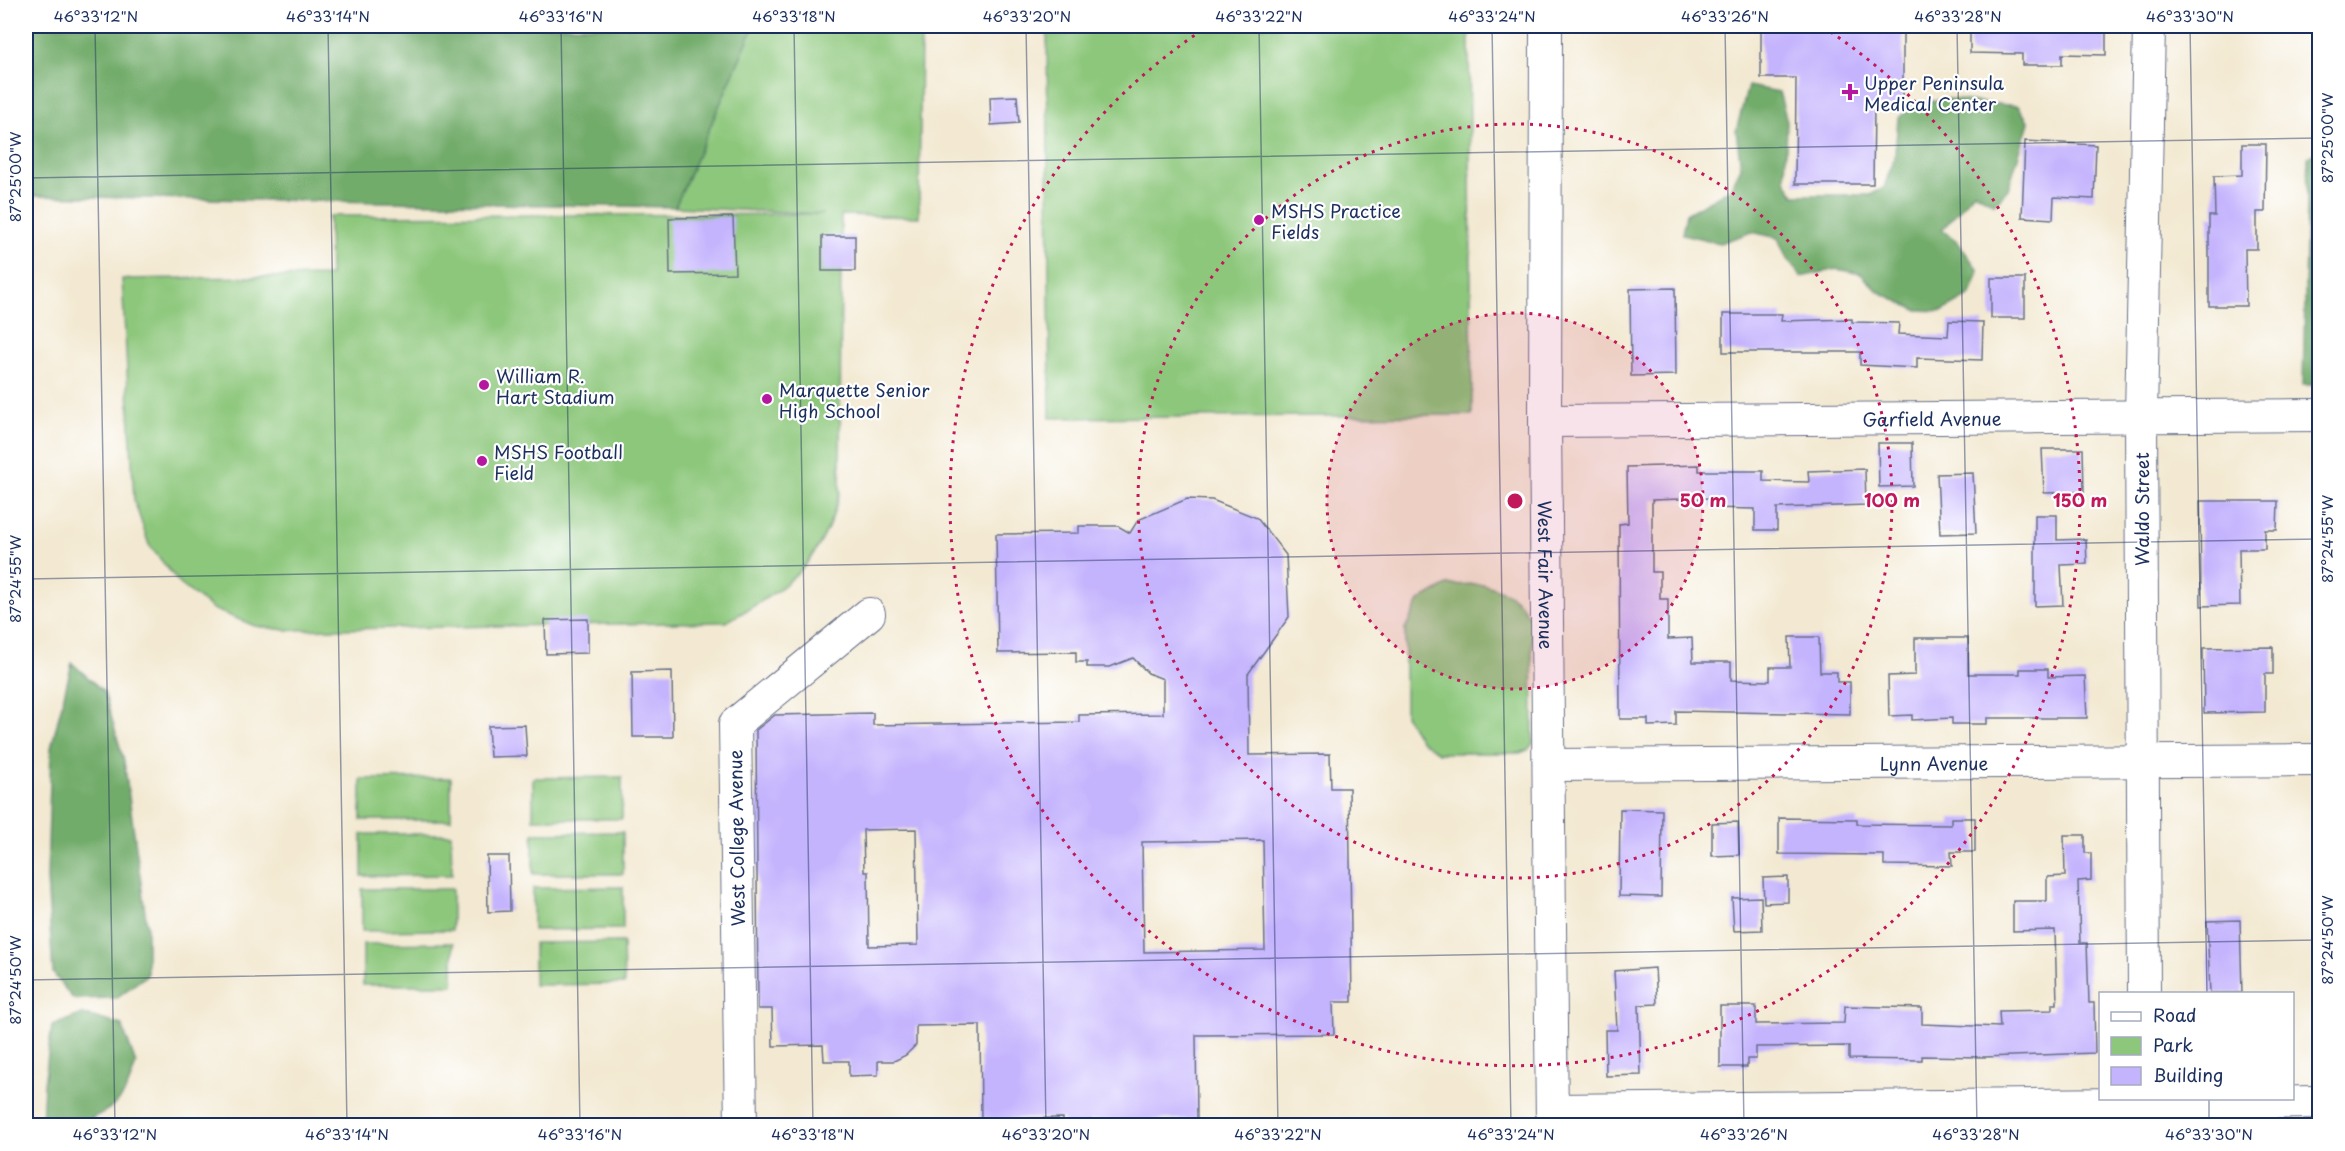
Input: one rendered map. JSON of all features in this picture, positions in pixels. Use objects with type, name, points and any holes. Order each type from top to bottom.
[{"type":"street","name":"West Fair Avenue","points":[[1546,26],[1545,421],[1552,1118]]},
{"type":"street","name":"Waldo Street","points":[[2144,992],[2141,416],[2149,26]]},
{"type":"street","name":"Garfield Avenue","points":[[1545,421],[2319,415]]},
{"type":"street","name":"West College Avenue","points":[[741,1125],[735,724],[869,614]]},
{"type":"street","name":"Lynn Avenue","points":[[1550,765],[2319,760]]},
{"type":"street","points":[[1552,1118],[2145,1109],[2319,1102]]},
{"type":"green space","points":[[26,26],[754,26],[675,207],[26,196]]},
{"type":"green space","name":"William R. Hart Stadium","points":[[754,26],[921,26],[919,217],[841,215],[840,492],[823,538],[800,571],[785,585],[726,622],[285,630],[255,626],[213,609],[180,584],[149,545],[134,500],[122,279],[330,276],[329,216],[823,214],[675,207]]},
{"type":"green space","name":"MSHS Practice Fields","points":[[1047,26],[1469,26],[1472,415],[1050,418]]},
{"type":"green space","points":[[1748,86],[1779,92],[1787,121],[1785,180],[1794,195],[1870,195],[1884,188],[1895,155],[1898,118],[1919,103],[1947,99],[2018,106],[2029,122],[2008,189],[1995,204],[1974,192],[1942,230],[1957,241],[1979,271],[1971,295],[1943,311],[1916,310],[1879,292],[1861,274],[1837,269],[1801,277],[1786,257],[1778,238],[1752,232],[1720,243],[1682,234],[1686,214],[1730,189],[1741,167],[1736,131]]},
{"type":"green space","points":[[2319,151],[2319,385],[2303,385],[2308,157]]},
{"type":"green space","points":[[1482,584],[1512,596],[1532,621],[1533,743],[1528,750],[1520,753],[1438,753],[1420,740],[1405,715],[1405,629],[1419,601],[1447,585]]},
{"type":"green space","points":[[72,663],[104,692],[124,761],[147,926],[147,975],[116,998],[73,999],[53,973],[47,878],[51,748]]},
{"type":"green space","points":[[622,777],[622,819],[533,819],[533,778]]},
{"type":"green space","points":[[451,778],[451,820],[361,820],[361,779]]},
{"type":"green space","points":[[623,832],[623,874],[533,874],[533,833]]},
{"type":"green space","points":[[362,834],[451,834],[452,875],[362,876]]},
{"type":"green space","points":[[623,887],[623,929],[533,930],[533,888]]},
{"type":"green space","points":[[362,889],[452,889],[452,930],[362,931]]},
{"type":"green space","points":[[623,942],[624,984],[534,985],[534,943]]},
{"type":"green space","points":[[453,943],[453,985],[363,985],[363,944]]},
{"type":"green space","points":[[82,1014],[122,1025],[136,1064],[122,1098],[92,1118],[91,1125],[42,1125],[44,1084],[52,1026]]},
{"type":"building","name":"Upper Peninsula Medical Center","points":[[1761,26],[1903,26],[1903,106],[1874,106],[1873,184],[1795,184],[1796,78],[1761,78]]},
{"type":"building","name":"Upper Peninsula Medical Center","points":[[1970,26],[2106,26],[2106,55],[2062,54],[2062,65],[2022,65],[2022,54],[1970,53]]},
{"type":"building","points":[[1017,96],[1019,123],[991,125],[990,97]]},
{"type":"building","points":[[2025,141],[2096,145],[2094,199],[2054,197],[2053,219],[2022,217]]},
{"type":"building","points":[[2242,144],[2266,144],[2265,212],[2257,212],[2257,249],[2245,249],[2246,306],[2209,306],[2209,216],[2215,216],[2214,176],[2242,175]]},
{"type":"building","points":[[733,217],[735,273],[670,274],[669,218]]},
{"type":"building","points":[[822,236],[855,236],[855,271],[822,271]]},
{"type":"building","points":[[1991,278],[2025,278],[2025,318],[1991,318]]},
{"type":"building","points":[[1675,288],[1676,375],[1631,376],[1630,289]]},
{"type":"building","points":[[1723,314],[1782,314],[1781,321],[1852,319],[1852,322],[1899,323],[1898,334],[1948,336],[1949,321],[1983,322],[1982,360],[1917,358],[1917,368],[1860,365],[1860,352],[1723,352]]},
{"type":"building","points":[[1878,443],[1912,443],[1913,486],[1879,487]]},
{"type":"building","points":[[2042,449],[2083,449],[2084,492],[2044,493]]},
{"type":"building","points":[[1699,465],[1699,471],[1763,471],[1763,481],[1809,482],[1808,471],[1865,469],[1866,505],[1777,508],[1777,530],[1755,530],[1755,509],[1710,508],[1710,498],[1652,500],[1652,572],[1660,572],[1660,599],[1668,599],[1668,639],[1692,638],[1693,662],[1731,662],[1731,680],[1770,681],[1770,667],[1790,667],[1789,637],[1819,637],[1820,672],[1837,672],[1837,682],[1850,682],[1850,714],[1676,711],[1676,725],[1648,726],[1648,719],[1620,719],[1619,524],[1628,523],[1627,467]]},
{"type":"building","points":[[1973,473],[1976,533],[1940,534],[1937,474]]},
{"type":"building","points":[[1187,499],[1212,500],[1257,518],[1286,555],[1289,617],[1248,674],[1249,755],[1330,754],[1331,788],[1349,788],[1352,1002],[1333,1002],[1334,1034],[1196,1035],[1197,1119],[1090,1120],[1090,1125],[1063,1125],[1063,1118],[981,1119],[980,1025],[916,1026],[916,1045],[906,1055],[894,1061],[878,1061],[878,1075],[849,1076],[849,1061],[824,1061],[823,1045],[773,1046],[772,1009],[758,1009],[756,730],[775,715],[873,713],[873,725],[1079,722],[1079,715],[1163,714],[1163,679],[1148,673],[1133,658],[1110,667],[1087,667],[1087,662],[1076,662],[1076,652],[998,653],[996,534],[1079,533],[1079,526],[1118,526],[1130,533],[1138,520]],"holes":[[[916,829],[918,945],[869,946],[868,872],[864,872],[863,830]],[[1263,840],[1265,950],[1144,952],[1142,842]]]},
{"type":"building","points":[[2200,501],[2278,501],[2277,530],[2265,530],[2265,549],[2239,549],[2240,605],[2201,606]]},
{"type":"building","points":[[2035,515],[2057,515],[2057,540],[2086,539],[2087,564],[2061,565],[2063,605],[2035,606]]},
{"type":"building","points":[[588,619],[588,653],[546,654],[545,620]]},
{"type":"building","points":[[1915,638],[1968,638],[1968,674],[2020,674],[2020,669],[2048,669],[2048,677],[2085,676],[2087,718],[1987,718],[1987,724],[1952,724],[1952,718],[1912,720],[1912,715],[1889,716],[1888,676],[1915,675]]},
{"type":"building","points":[[2273,647],[2273,674],[2265,674],[2265,712],[2204,713],[2203,648]]},
{"type":"building","points":[[672,671],[673,737],[633,737],[632,672]]},
{"type":"building","points":[[525,725],[527,756],[490,757],[488,726]]},
{"type":"building","points":[[1620,809],[1662,810],[1661,897],[1619,896]]},
{"type":"building","points":[[1779,818],[1857,819],[1857,824],[1951,825],[1951,818],[1975,818],[1975,852],[1951,852],[1952,866],[1884,865],[1884,855],[1779,854]]},
{"type":"building","points":[[1738,822],[1739,855],[1712,856],[1712,823]]},
{"type":"building","points":[[2064,835],[2085,835],[2085,853],[2091,853],[2091,880],[2078,881],[2080,943],[2087,943],[2089,1003],[2094,1003],[2095,1053],[1983,1057],[1922,1056],[1922,1060],[1849,1059],[1849,1046],[1756,1047],[1756,1059],[1747,1059],[1747,1067],[1720,1067],[1720,1006],[1756,1006],[1756,1024],[1844,1023],[1845,1006],[1922,1008],[1922,1024],[2000,1027],[1999,1011],[2052,1010],[2052,1004],[2057,1004],[2055,930],[2013,931],[2013,901],[2047,901],[2047,877],[2065,876]]},
{"type":"building","points":[[487,856],[509,856],[510,911],[488,912]]},
{"type":"building","points":[[1788,877],[1788,902],[1764,903],[1763,878]]},
{"type":"building","points":[[1761,897],[1762,930],[1734,931],[1732,898]]},
{"type":"building","points":[[2240,920],[2242,992],[2210,992],[2207,921]]},
{"type":"building","points":[[1655,968],[1657,1004],[1639,1005],[1641,1075],[1606,1076],[1605,1030],[1617,1030],[1614,971]]},
{"type":"place","name":"Upper Peninsula Medical Center","points":[[1850,92]]},
{"type":"place","name":"MSHS Practice Fields","points":[[1259,220]]},
{"type":"place","name":"William R. Hart Stadium","points":[[484,385]]},
{"type":"place","name":"Marquette Senior High School","points":[[767,399]]},
{"type":"place","name":"MSHS Football Field","points":[[482,461]]}]
